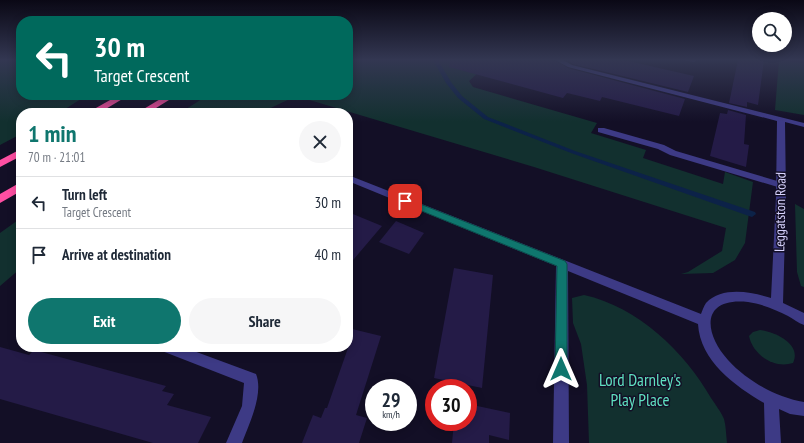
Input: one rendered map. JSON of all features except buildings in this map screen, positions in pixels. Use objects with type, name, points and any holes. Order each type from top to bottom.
[{"type":"highway","points":[[101,108],[116,100]]},
{"type":"highway","points":[[151,108],[164,100]]},
{"type":"highway","points":[[0,164],[16,155]]},
{"type":"highway","points":[[0,200],[16,189]]},
{"type":"street","points":[[627,81],[804,125]]},
{"type":"street","name":"Leggatston Road","points":[[777,305],[781,185],[781,120]]},
{"type":"street","points":[[601,130],[661,147],[673,153],[781,185]]},
{"type":"street","points":[[353,180],[704,321]]},
{"type":"street","points":[[561,443],[562,264]]},
{"type":"street","points":[[804,320],[777,305],[755,298],[736,297],[720,300],[709,308],[704,321],[706,336],[711,347],[728,370],[748,387],[771,400],[804,409]]},
{"type":"street","points":[[180,352],[251,379],[249,406],[234,443]]},
{"type":"street","points":[[771,400],[773,443]]},
{"type":"green space","points":[[0,81],[16,81],[16,100],[79,100],[67,108],[16,108],[16,137],[0,145]]},
{"type":"green space","points":[[353,81],[469,81],[473,87],[597,123],[591,133],[646,150],[643,158],[723,184],[725,172],[753,182],[745,243],[735,260],[713,273],[681,274],[688,272],[722,251],[726,228],[534,167],[353,113],[353,108],[336,108],[309,100],[353,100]]},
{"type":"green space","points":[[777,81],[804,81],[804,115],[775,110]]},
{"type":"green space","points":[[200,100],[288,100],[271,108],[188,108]]},
{"type":"green space","points":[[795,204],[804,209],[804,287],[801,286],[797,272]]},
{"type":"green space","points":[[16,222],[16,272],[0,286],[0,233]]},
{"type":"green space","name":"Lord Darnley's Play Place","points":[[584,295],[604,301],[641,320],[658,333],[673,348],[700,381],[724,419],[727,443],[589,443],[587,385],[581,344],[573,323],[572,298]]},
{"type":"green space","points":[[760,330],[773,333],[786,340],[794,350],[795,356],[793,363],[779,364],[772,362],[765,359],[755,349],[749,336],[753,332]]},
{"type":"waterway","points":[[448,81],[460,97],[486,118],[573,152],[752,214]]},
{"type":"route","points":[[405,201],[562,264],[561,369]]}]
